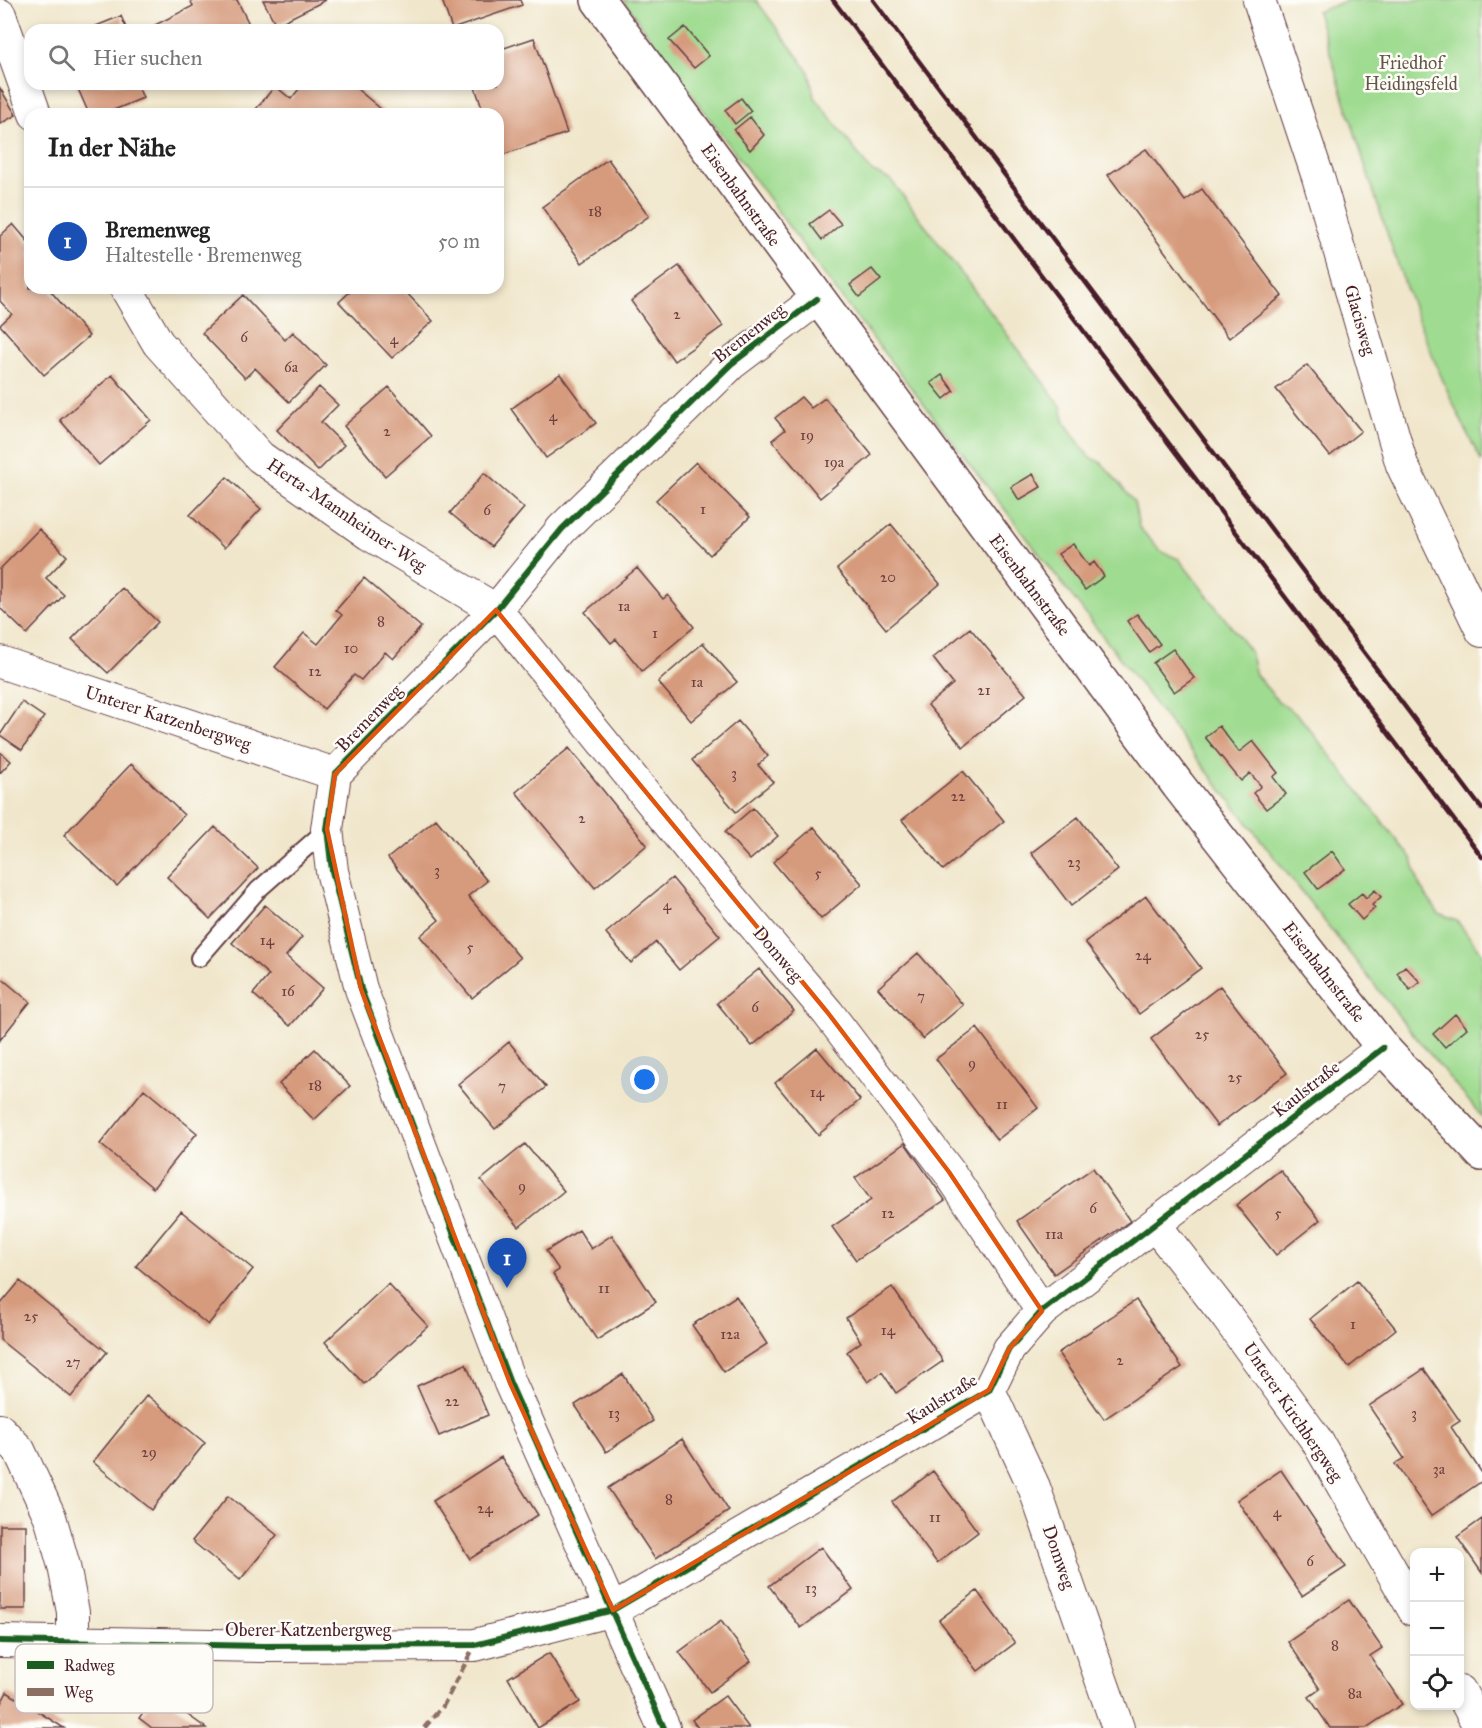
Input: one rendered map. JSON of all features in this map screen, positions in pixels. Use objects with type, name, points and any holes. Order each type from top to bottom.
[{"type":"street","name":"Eisenbahnstraße","points":[[598,0],[1178,785],[1383,1048],[1482,1154]]},
{"type":"street","name":"Glacisweg","points":[[1259,0],[1318,177],[1402,465],[1482,631]]},
{"type":"street","points":[[0,15],[24,83]]},
{"type":"street","points":[[27,90],[33,108]]},
{"type":"street","name":"Herta-Mannheimer-Weg","points":[[129,294],[158,343],[260,457],[369,534],[496,610]]},
{"type":"street","name":"Bremenweg","points":[[664,1728],[510,1383],[361,989],[332,871],[327,829],[335,774],[496,610],[562,529],[731,364],[817,299]]},
{"type":"street","name":"Domweg","points":[[496,610],[692,852],[828,1013],[949,1172],[1042,1311]]},
{"type":"street","name":"Unterer Katzenbergweg","points":[[0,662],[335,774]]},
{"type":"street","name":"Kaulstraße","points":[[613,1610],[989,1390],[1009,1349],[1042,1311],[1383,1048]]},
{"type":"street","name":"Unterer Kirchbergweg","points":[[1155,1225],[1227,1317],[1317,1441],[1410,1603]]},
{"type":"street","name":"Domweg","points":[[989,1390],[1034,1487],[1118,1728]]},
{"type":"street","points":[[0,1430],[20,1450],[50,1517],[64,1566],[73,1612],[72,1642]]},
{"type":"street","name":"Oberer Katzenbergweg","points":[[213,1645],[475,1645],[613,1610]]},
{"type":"street","name":"Oberer Katzenbergweg","points":[[0,1641],[168,1644]]},
{"type":"street","points":[[1464,1698],[1480,1728]]},
{"type":"lane","points":[[199,958],[258,890],[327,829]]},
{"type":"highlighted area","points":[[496,610],[828,1013],[949,1172],[1042,1311],[1009,1349],[989,1390],[613,1610],[510,1383],[361,989],[327,829],[335,774]]},
{"type":"green space","points":[[623,0],[756,0],[809,72],[814,96],[871,171],[891,180],[1061,406],[1065,423],[1089,457],[1102,463],[1134,502],[1139,527],[1160,551],[1179,559],[1250,651],[1256,675],[1279,702],[1299,716],[1412,859],[1420,887],[1439,914],[1457,921],[1482,953],[1482,1117],[1409,1029],[1203,766],[834,288]]},
{"type":"green space","name":"Friedhof Heidingsfeld","points":[[1348,0],[1482,0],[1482,462],[1431,354],[1410,298],[1371,184],[1317,12]]},
{"type":"building","points":[[190,0],[237,0],[249,24],[157,24],[193,6]]},
{"type":"building","points":[[263,0],[326,0],[278,24],[275,24]]},
{"type":"building","points":[[442,0],[520,0],[522,5],[467,24],[450,24]]},
{"type":"building","points":[[121,16],[124,24],[101,24]]},
{"type":"building","points":[[685,27],[709,56],[694,68],[669,40]]},
{"type":"building","points":[[534,38],[567,133],[504,154],[504,108],[482,108],[476,90],[504,90],[504,48]]},
{"type":"building","points":[[0,88],[16,115],[0,124]]},
{"type":"building","points":[[79,90],[140,90],[143,98],[119,108],[86,108]]},
{"type":"building","points":[[272,90],[280,90],[291,99],[298,90],[358,90],[380,108],[257,108]]},
{"type":"building","points":[[741,98],[751,111],[735,124],[725,110]]},
{"type":"building","points":[[750,117],[764,135],[750,150],[734,130]]},
{"type":"building","points":[[1146,149],[1185,201],[1202,189],[1282,296],[1229,338],[1108,175]]},
{"type":"building","points":[[608,159],[649,216],[582,263],[542,207]]},
{"type":"building","points":[[829,210],[841,224],[822,240],[810,224]]},
{"type":"building","points":[[13,224],[24,237],[24,294],[53,294],[89,336],[44,375],[0,325],[12,314],[0,301],[0,236]]},
{"type":"building","points":[[679,266],[723,326],[674,361],[631,301]]},
{"type":"building","points":[[872,269],[881,280],[859,297],[850,285]]},
{"type":"building","points":[[348,294],[408,294],[433,321],[392,358],[339,302]]},
{"type":"building","points":[[243,295],[285,340],[293,332],[326,365],[289,402],[255,368],[245,378],[202,333]]},
{"type":"building","points":[[1307,365],[1361,431],[1330,456],[1276,389]]},
{"type":"building","points":[[560,374],[596,423],[546,458],[511,409]]},
{"type":"building","points":[[112,375],[151,420],[99,465],[60,420]]},
{"type":"building","points":[[942,375],[954,391],[944,399],[931,383]]},
{"type":"building","points":[[319,387],[338,405],[321,422],[344,445],[318,471],[277,430]]},
{"type":"building","points":[[389,387],[431,436],[385,476],[344,426]]},
{"type":"building","points":[[801,397],[811,408],[825,398],[872,455],[820,498],[772,440],[785,430],[775,418]]},
{"type":"building","points":[[696,462],[750,517],[710,555],[656,500]]},
{"type":"building","points":[[484,473],[524,508],[491,547],[450,513]]},
{"type":"building","points":[[1033,474],[1041,487],[1019,500],[1011,487]]},
{"type":"building","points":[[227,477],[261,509],[224,548],[190,515]]},
{"type":"building","points":[[891,524],[940,584],[886,629],[837,569]]},
{"type":"building","points":[[39,529],[67,556],[46,578],[64,595],[27,634],[0,608],[0,569]]},
{"type":"building","points":[[1073,544],[1089,566],[1094,562],[1104,576],[1085,590],[1058,554]]},
{"type":"building","points":[[637,568],[663,599],[668,595],[694,627],[642,671],[616,639],[611,643],[585,612]]},
{"type":"building","points":[[364,578],[421,627],[393,659],[385,652],[361,680],[354,675],[324,709],[275,667],[304,633],[318,644],[342,615],[336,610]]},
{"type":"building","points":[[122,588],[158,622],[108,673],[72,639]]},
{"type":"building","points":[[1137,614],[1160,644],[1149,652],[1127,621]]},
{"type":"building","points":[[970,628],[1026,695],[963,747],[928,705],[953,684],[933,658]]},
{"type":"building","points":[[703,643],[737,682],[691,721],[658,682]]},
{"type":"building","points":[[1173,649],[1194,678],[1174,692],[1153,663]]},
{"type":"building","points":[[22,702],[44,717],[22,750],[0,735]]},
{"type":"building","points":[[738,721],[768,756],[758,765],[773,782],[736,812],[692,760]]},
{"type":"building","points":[[1219,726],[1239,752],[1253,741],[1278,773],[1273,777],[1286,794],[1266,809],[1253,793],[1261,786],[1250,773],[1241,781],[1205,737]]},
{"type":"building","points":[[569,748],[647,845],[595,888],[516,792]]},
{"type":"building","points":[[0,752],[11,761],[0,773]]},
{"type":"building","points":[[131,764],[184,815],[117,886],[64,835]]},
{"type":"building","points":[[963,771],[1004,821],[943,870],[902,820]]},
{"type":"building","points":[[753,808],[778,836],[750,860],[725,832]]},
{"type":"building","points":[[1078,817],[1118,870],[1071,906],[1031,853]]},
{"type":"building","points":[[436,819],[487,881],[468,896],[520,958],[472,998],[420,936],[439,920],[388,858]]},
{"type":"building","points":[[215,827],[258,868],[210,919],[167,877]]},
{"type":"building","points":[[814,827],[862,884],[821,919],[773,862]]},
{"type":"building","points":[[1332,851],[1345,869],[1318,889],[1305,872]]},
{"type":"building","points":[[672,878],[720,936],[679,970],[656,942],[631,963],[606,933]]},
{"type":"building","points":[[1375,890],[1381,897],[1372,905],[1375,908],[1362,920],[1348,904],[1362,893],[1366,898]]},
{"type":"building","points":[[1146,896],[1201,968],[1139,1014],[1085,942]]},
{"type":"building","points":[[265,905],[302,937],[286,956],[323,988],[290,1026],[253,994],[269,975],[232,943]]},
{"type":"building","points":[[918,953],[963,1005],[923,1039],[878,988]]},
{"type":"building","points":[[1405,966],[1420,982],[1410,990],[1397,973]]},
{"type":"building","points":[[759,969],[794,1011],[752,1046],[717,1003]]},
{"type":"building","points":[[0,977],[30,1002],[0,1040]]},
{"type":"building","points":[[1220,986],[1287,1073],[1217,1126],[1151,1039]]},
{"type":"building","points":[[1455,1014],[1467,1028],[1445,1047],[1433,1034]]},
{"type":"building","points":[[977,1028],[1038,1108],[997,1140],[936,1059]]},
{"type":"building","points":[[509,1042],[546,1087],[495,1129],[458,1084]]},
{"type":"building","points":[[817,1048],[860,1100],[818,1135],[775,1083]]},
{"type":"building","points":[[315,1049],[350,1086],[314,1120],[279,1084]]},
{"type":"building","points":[[144,1089],[197,1133],[153,1188],[100,1144]]},
{"type":"building","points":[[905,1143],[945,1200],[856,1260],[832,1227],[871,1200],[855,1178]]},
{"type":"building","points":[[525,1144],[564,1191],[519,1227],[481,1180]]},
{"type":"building","points":[[1093,1168],[1130,1221],[1054,1274],[1017,1221]]},
{"type":"building","points":[[1280,1170],[1320,1220],[1276,1255],[1236,1205]]},
{"type":"building","points":[[181,1211],[253,1269],[208,1325],[136,1266]]},
{"type":"building","points":[[579,1230],[591,1249],[612,1235],[656,1302],[597,1340],[553,1274],[559,1270],[546,1251]]},
{"type":"building","points":[[20,1281],[107,1352],[71,1397],[0,1340],[0,1305]]},
{"type":"building","points":[[1357,1281],[1396,1329],[1349,1367],[1310,1319]]},
{"type":"building","points":[[388,1284],[428,1326],[364,1384],[325,1342]]},
{"type":"building","points":[[892,1287],[943,1361],[896,1393],[882,1372],[868,1382],[847,1352],[861,1342],[846,1318]]},
{"type":"building","points":[[736,1296],[767,1344],[724,1372],[692,1325]]},
{"type":"building","points":[[1136,1300],[1182,1367],[1104,1419],[1058,1353]]},
{"type":"building","points":[[466,1364],[488,1415],[439,1436],[417,1386]]},
{"type":"building","points":[[1424,1369],[1460,1421],[1451,1427],[1482,1473],[1482,1481],[1431,1516],[1395,1464],[1404,1458],[1369,1406]]},
{"type":"building","points":[[623,1374],[653,1421],[606,1452],[575,1405]]},
{"type":"building","points":[[147,1395],[205,1443],[151,1510],[93,1462]]},
{"type":"building","points":[[682,1439],[729,1511],[655,1559],[608,1488]]},
{"type":"building","points":[[501,1457],[538,1515],[470,1559],[433,1501]]},
{"type":"building","points":[[1281,1470],[1346,1567],[1302,1596],[1237,1500]]},
{"type":"building","points":[[933,1471],[978,1532],[937,1563],[892,1502]]},
{"type":"building","points":[[228,1496],[277,1535],[240,1580],[192,1541]]},
{"type":"building","points":[[1482,1519],[1482,1573],[1457,1537]]},
{"type":"building","points":[[0,1525],[26,1525],[26,1609],[0,1609]]},
{"type":"building","points":[[821,1547],[853,1590],[801,1628],[769,1586]]},
{"type":"building","points":[[977,1591],[1015,1643],[978,1671],[939,1620]]},
{"type":"building","points":[[1349,1600],[1382,1648],[1370,1656],[1402,1704],[1366,1728],[1330,1728],[1309,1697],[1320,1689],[1288,1642]]},
{"type":"building","points":[[721,1621],[751,1661],[710,1692],[679,1652]]},
{"type":"building","points":[[549,1653],[580,1702],[538,1728],[508,1678]]},
{"type":"building","points":[[7,1692],[15,1697],[15,1713],[40,1713],[64,1728],[0,1728],[0,1705]]},
{"type":"building","points":[[725,1696],[749,1728],[698,1728],[692,1720]]},
{"type":"building","points":[[143,1713],[185,1713],[206,1728],[152,1728],[139,1718]]},
{"type":"railway","points":[[833,0],[1482,857]]},
{"type":"railway","points":[[873,0],[1482,809]]},
{"type":"marked path","points":[[424,1728],[443,1706],[475,1645]]},
{"type":"cycle path","points":[[664,1728],[510,1383],[361,989],[332,871],[327,829],[335,774],[496,610],[562,529],[731,364],[817,299]]},
{"type":"cycle path","points":[[213,1645],[475,1645],[613,1610],[989,1390],[1009,1349],[1042,1311],[1383,1048]]},
{"type":"cycle path","points":[[0,1641],[158,1644]]},
{"type":"place","name":"Bremenweg","points":[[507,1288]]}]
